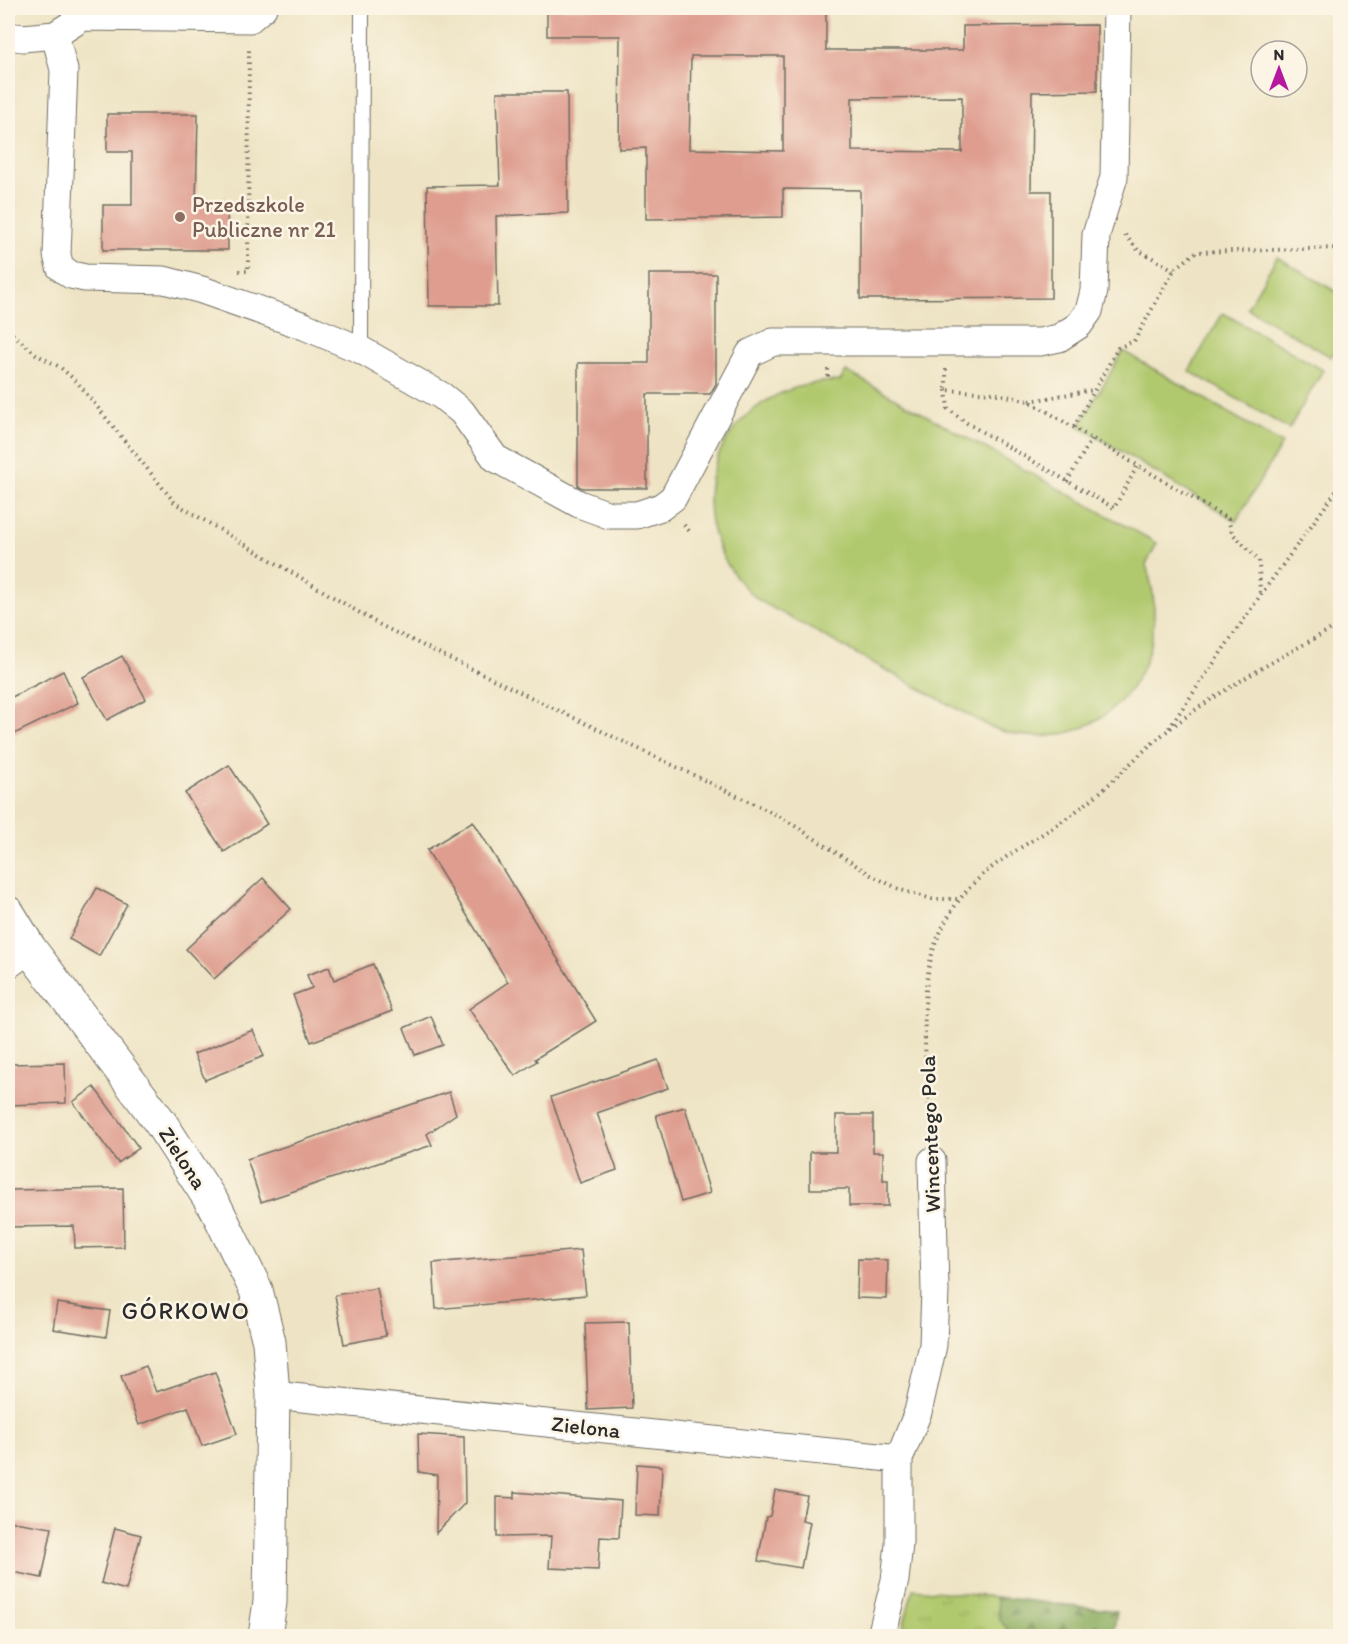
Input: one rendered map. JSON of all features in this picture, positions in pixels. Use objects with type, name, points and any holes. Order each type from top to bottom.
[{"type":"street","points":[[55,35],[63,70],[57,255],[60,267],[70,275],[85,278],[164,280],[202,290],[304,326],[362,350],[442,396],[462,412],[495,458],[579,504],[609,514],[637,515],[661,507],[679,489],[750,353],[761,346],[784,342],[1040,342],[1059,338],[1079,325],[1089,311],[1094,291],[1096,235],[1114,177],[1117,8]]},
{"type":"street","points":[[8,36],[23,38],[55,35],[84,13],[256,14]]},
{"type":"street","name":"Zielona","points":[[8,913],[19,957],[160,1122],[217,1210],[256,1290],[269,1342],[273,1395],[270,1602],[265,1636]]},
{"type":"street","name":"Wincentego Pola","points":[[881,1636],[895,1580],[901,1508],[899,1459],[918,1412],[933,1345],[935,1291],[932,1161]]},
{"type":"street","name":"Zielona","points":[[273,1395],[899,1459]]},
{"type":"lane","points":[[362,8],[362,350]]},
{"type":"path","points":[[236,271],[248,271],[256,14]]},
{"type":"path","points":[[1103,209],[1138,250],[1174,270]]},
{"type":"path","points":[[1074,427],[1118,348],[1134,341],[1174,270],[1196,252],[1341,248]]},
{"type":"path","points":[[8,330],[37,355],[60,367],[77,382],[174,503],[382,626],[781,818],[871,875],[901,890],[932,899],[960,899]]},
{"type":"path","points":[[946,365],[948,409],[1114,508],[1138,465]]},
{"type":"path","points":[[946,390],[993,393],[1029,401],[1228,519],[1232,533],[1251,549],[1259,560],[1260,596]]},
{"type":"path","points":[[1029,401],[1094,390]]},
{"type":"path","points":[[1067,482],[1092,438]]},
{"type":"path","points":[[1167,731],[1260,596],[1341,486]]},
{"type":"path","points":[[1167,731],[1237,683],[1341,624]]},
{"type":"path","name":"Wincentego Pola","points":[[932,1161],[927,979],[935,943],[951,910],[1002,858],[1078,811],[1118,778],[1167,731]]},
{"type":"green space","points":[[1277,257],[1340,294],[1340,342],[1331,357],[1247,308]]},
{"type":"green space","points":[[1223,313],[1323,370],[1289,429],[1189,371]]},
{"type":"green space","points":[[1123,351],[1282,444],[1236,521],[1079,426]]},
{"type":"green space","points":[[846,371],[1157,543],[1146,565],[1154,603],[1151,640],[1140,672],[1121,700],[1096,721],[1064,733],[1029,736],[990,727],[758,600],[729,567],[713,531],[709,495],[716,460],[734,429],[761,404],[797,387],[840,381]]},
{"type":"green space","points":[[913,1589],[996,1597],[1000,1620],[1013,1636],[901,1635]]},
{"type":"green space","points":[[996,1597],[1117,1611],[1113,1636],[1013,1636],[1000,1620]]},
{"type":"building","points":[[547,8],[826,8],[826,50],[963,50],[963,26],[1097,25],[1097,91],[1032,92],[1031,191],[1051,191],[1051,298],[860,299],[860,190],[783,189],[783,217],[646,219],[646,148],[619,149],[620,36],[547,36]],"holes":[[[691,56],[783,56],[783,151],[689,149]],[[962,97],[962,152],[852,151],[852,98]]]},
{"type":"building","points":[[497,92],[567,92],[568,213],[496,216],[498,306],[429,306],[427,186],[500,185]]},
{"type":"building","points":[[107,114],[198,114],[196,204],[227,204],[228,250],[103,250],[103,205],[132,205],[132,152],[107,152]]},
{"type":"building","points":[[649,274],[716,274],[716,384],[710,394],[647,394],[647,488],[583,488],[578,486],[578,363],[649,363]]},
{"type":"building","points":[[122,656],[146,699],[107,720],[83,677]]},
{"type":"building","points":[[63,671],[78,703],[14,734],[8,720],[8,699]]},
{"type":"building","points":[[229,765],[267,824],[224,852],[185,793]]},
{"type":"building","points":[[473,821],[596,1021],[535,1059],[537,1061],[515,1076],[469,1009],[508,982],[427,850]]},
{"type":"building","points":[[263,878],[291,909],[214,979],[186,949]]},
{"type":"building","points":[[97,888],[127,904],[99,956],[69,939]]},
{"type":"building","points":[[373,964],[392,1011],[311,1042],[293,995],[312,988],[307,975],[329,967],[334,980]]},
{"type":"building","points":[[431,1016],[443,1045],[415,1055],[404,1028]]},
{"type":"building","points":[[253,1030],[264,1056],[205,1080],[194,1054]]},
{"type":"building","points":[[658,1060],[668,1088],[597,1113],[617,1170],[580,1183],[551,1097]]},
{"type":"building","points":[[65,1063],[66,1103],[8,1105],[8,1064]]},
{"type":"building","points":[[94,1087],[139,1148],[118,1163],[73,1102]]},
{"type":"building","points":[[449,1092],[456,1114],[427,1134],[432,1145],[261,1202],[247,1159]]},
{"type":"building","points":[[685,1107],[710,1193],[681,1202],[656,1115]]},
{"type":"building","points":[[836,1115],[873,1115],[873,1152],[883,1152],[883,1180],[888,1180],[888,1206],[849,1206],[849,1189],[810,1189],[810,1152],[836,1152]]},
{"type":"building","points":[[123,1188],[124,1247],[75,1248],[74,1226],[8,1227],[8,1190]]},
{"type":"building","points":[[581,1250],[586,1295],[436,1309],[433,1263]]},
{"type":"building","points":[[858,1259],[888,1260],[887,1299],[857,1298]]},
{"type":"building","points":[[377,1288],[386,1336],[344,1344],[335,1295]]},
{"type":"building","points":[[57,1303],[110,1311],[106,1337],[53,1329]]},
{"type":"building","points":[[629,1322],[632,1408],[588,1410],[585,1323]]},
{"type":"building","points":[[146,1366],[156,1392],[215,1372],[237,1434],[202,1446],[188,1407],[139,1425],[121,1376]]},
{"type":"building","points":[[418,1434],[464,1437],[465,1503],[436,1533],[437,1475],[419,1472]]},
{"type":"building","points":[[637,1464],[662,1466],[660,1516],[635,1515]]},
{"type":"building","points":[[775,1490],[807,1496],[802,1520],[810,1522],[801,1568],[758,1561],[766,1517],[770,1516]]},
{"type":"building","points":[[515,1492],[621,1501],[619,1538],[600,1537],[598,1570],[549,1568],[551,1536],[497,1537],[497,1497],[515,1498]]},
{"type":"building","points":[[8,1521],[52,1528],[42,1578],[8,1571]]},
{"type":"building","points":[[115,1528],[141,1535],[126,1590],[101,1583]]},
{"type":"place","name":"Przedszkole Publiczne nr 21","points":[[180,217]]},
{"type":"district","name":"GÓRKOWO","points":[[186,1310]]}]
